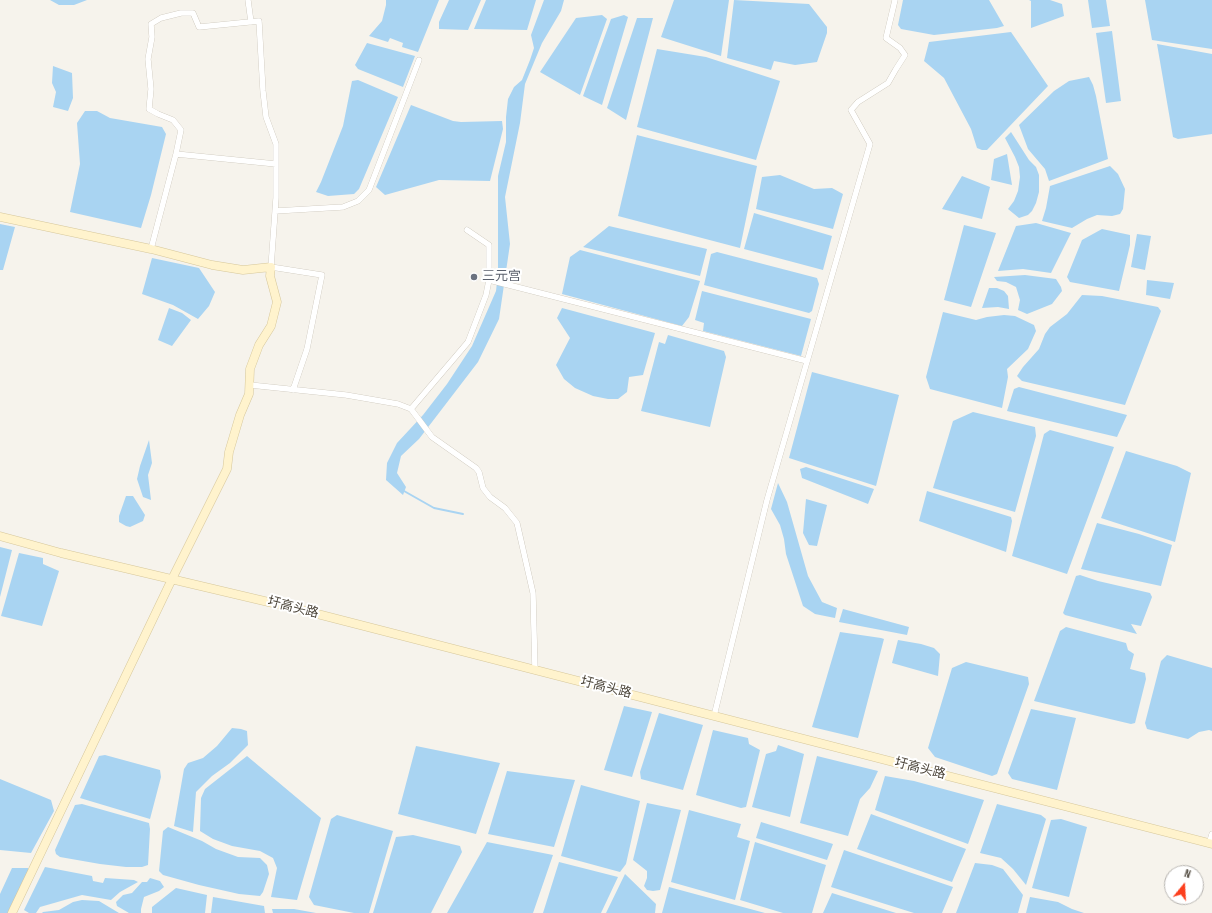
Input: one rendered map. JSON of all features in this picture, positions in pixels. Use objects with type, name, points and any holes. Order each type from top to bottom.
[{"type":"street","points":[[248,0],[251,22]]},
{"type":"street","points":[[714,716],[767,500],[870,144],[851,110],[858,102],[888,84],[905,55],[900,48],[886,38],[895,0]]},
{"type":"street","points":[[12,913],[172,579],[227,469],[229,452],[240,415],[249,394],[250,369],[259,345],[271,326],[277,302],[270,276],[272,267],[275,211],[276,144],[266,117],[263,91],[260,21],[199,27],[193,13],[181,13],[161,18],[151,24],[152,37],[148,59],[151,90],[149,109],[173,120],[181,130],[151,249]]},
{"type":"street","points":[[275,211],[343,207],[358,201],[369,190],[419,60]]},
{"type":"street","points":[[176,154],[276,164]]},
{"type":"street","points":[[0,217],[151,249],[212,265],[243,270],[272,267],[322,275],[306,349],[293,390]]},
{"type":"street","points":[[411,409],[468,342],[486,295],[489,280],[489,244],[467,230]]},
{"type":"street","points":[[489,280],[807,361]]},
{"type":"street","points":[[250,385],[346,395],[398,404],[411,409],[432,437],[476,468],[479,472],[483,488],[490,497],[505,508],[517,523],[533,593],[535,670]]},
{"type":"street","name":"圩高头路","points":[[0,536],[61,553],[298,609],[1210,844]]},
{"type":"street","points":[[1210,844],[1212,834]]},
{"type":"water","points":[[50,0],[87,0],[74,5],[59,5]]},
{"type":"water","points":[[386,0],[439,0],[418,52],[402,47],[403,43],[390,38],[388,42],[369,36],[382,21]]},
{"type":"water","points":[[449,0],[481,0],[468,30],[439,29],[439,22]]},
{"type":"water","points":[[486,0],[536,0],[527,30],[474,29]]},
{"type":"water","points":[[544,0],[564,0],[561,11],[542,43],[525,84],[520,123],[505,197],[510,244],[499,319],[478,362],[419,439],[401,456],[397,473],[406,487],[403,495],[386,480],[387,463],[397,443],[423,415],[447,384],[472,346],[496,291],[498,273],[498,176],[506,142],[508,99],[514,87],[522,80],[530,60],[534,48],[531,35]]},
{"type":"water","points":[[674,0],[729,0],[721,56],[661,37]]},
{"type":"water","points":[[734,0],[809,4],[827,27],[827,33],[817,62],[795,65],[774,61],[771,70],[727,58]]},
{"type":"water","points":[[903,0],[989,0],[1004,26],[934,35],[901,29],[898,25]]},
{"type":"water","points":[[1029,0],[1050,0],[1062,4],[1064,16],[1031,28],[1031,1]]},
{"type":"water","points":[[1088,0],[1106,0],[1110,26],[1092,28]]},
{"type":"water","points":[[1145,0],[1212,0],[1212,49],[1152,40]]},
{"type":"water","points":[[602,15],[607,19],[580,95],[540,72],[576,18]]},
{"type":"water","points":[[624,15],[628,17],[602,105],[583,96],[611,19]]},
{"type":"water","points":[[637,18],[653,18],[626,120],[607,108]]},
{"type":"water","points":[[1112,31],[1121,101],[1106,103],[1096,33]]},
{"type":"water","points":[[1011,32],[1048,86],[987,150],[982,150],[977,148],[971,129],[944,78],[924,61],[929,42]]},
{"type":"water","points":[[367,43],[415,56],[403,87],[358,69],[355,65]]},
{"type":"water","points":[[1157,44],[1212,54],[1212,134],[1178,139],[1173,137]]},
{"type":"water","points":[[657,49],[706,57],[780,81],[756,160],[637,127]]},
{"type":"water","points":[[53,66],[72,73],[73,98],[68,111],[53,107],[56,92],[52,83]]},
{"type":"water","points":[[1089,77],[1096,96],[1108,159],[1049,181],[1045,169],[1028,149],[1019,125],[1054,91],[1069,81]]},
{"type":"water","points":[[358,80],[398,97],[359,189],[354,194],[328,196],[316,192],[343,126],[352,81]]},
{"type":"water","points":[[411,105],[453,121],[502,121],[503,129],[490,181],[439,180],[385,195],[376,187]]},
{"type":"water","points":[[85,111],[97,111],[110,118],[162,127],[166,134],[141,228],[70,212],[80,164],[77,123]]},
{"type":"water","points":[[1011,132],[1029,160],[1036,167],[1039,175],[1039,192],[1036,203],[1028,215],[1019,218],[1008,209],[1014,201],[1018,191],[1020,177],[1019,167],[1005,138]]},
{"type":"water","points":[[637,135],[757,166],[740,248],[618,216]]},
{"type":"water","points":[[1007,154],[1012,185],[991,180],[994,159]]},
{"type":"water","points":[[1110,166],[1118,174],[1125,189],[1123,209],[1120,214],[1112,216],[1097,215],[1072,228],[1042,221],[1050,186]]},
{"type":"water","points":[[780,175],[814,189],[832,188],[843,194],[833,229],[756,209],[762,177]]},
{"type":"water","points":[[962,176],[990,187],[982,219],[942,209]]},
{"type":"water","points":[[754,213],[832,236],[823,270],[744,249]]},
{"type":"water","points":[[1036,223],[1071,233],[1051,273],[1023,269],[998,271],[1016,226]]},
{"type":"water","points":[[0,224],[15,227],[3,270],[0,270]]},
{"type":"water","points":[[964,225],[996,233],[971,307],[944,300]]},
{"type":"water","points":[[609,226],[707,249],[700,276],[583,247]]},
{"type":"water","points":[[1102,229],[1130,235],[1130,245],[1119,291],[1070,282],[1067,277],[1082,240]]},
{"type":"water","points":[[1137,234],[1151,236],[1145,270],[1131,267]]},
{"type":"water","points":[[580,250],[700,281],[689,317],[682,326],[562,294],[570,257]]},
{"type":"water","points":[[717,252],[817,278],[819,284],[812,311],[809,313],[704,285],[711,254]]},
{"type":"water","points":[[152,258],[199,268],[215,292],[209,306],[198,319],[173,305],[142,294]]},
{"type":"water","points":[[1025,275],[1056,279],[1062,291],[1052,304],[1027,314],[1018,310],[1020,300],[1016,287],[1006,282],[997,281],[994,277]]},
{"type":"water","points":[[1147,280],[1174,283],[1170,299],[1146,295]]},
{"type":"water","points":[[989,288],[997,288],[1004,291],[1008,296],[1009,309],[998,307],[982,308]]},
{"type":"water","points":[[702,291],[811,319],[801,356],[703,331],[704,323],[695,320]]},
{"type":"water","points":[[1082,295],[1102,296],[1158,307],[1161,311],[1125,405],[1022,381],[1017,376],[1039,349],[1045,334],[1050,327],[1067,314]]},
{"type":"water","points":[[169,308],[182,313],[191,320],[172,346],[158,340]]},
{"type":"water","points":[[562,308],[655,333],[643,375],[629,377],[627,392],[618,399],[593,396],[575,388],[564,379],[556,365],[570,338],[557,318]]},
{"type":"water","points":[[943,312],[976,320],[1004,315],[1015,316],[1034,325],[1036,331],[1028,349],[1007,369],[1008,377],[1002,408],[930,389],[926,377]]},
{"type":"water","points":[[668,335],[724,351],[726,357],[710,427],[641,411],[659,342],[665,344]]},
{"type":"water","points":[[812,372],[899,395],[876,486],[789,458]]},
{"type":"water","points":[[1019,387],[1127,415],[1117,437],[1007,411],[1014,389]]},
{"type":"water","points":[[973,412],[1035,427],[1036,436],[1015,512],[933,488],[953,421]]},
{"type":"water","points":[[1050,430],[1114,447],[1067,574],[1012,556],[1044,434]]},
{"type":"water","points":[[149,440],[152,463],[148,475],[151,500],[143,497],[137,479]]},
{"type":"water","points":[[1126,451],[1177,466],[1191,473],[1175,542],[1101,518]]},
{"type":"water","points":[[806,467],[874,489],[868,504],[802,478],[800,469]]},
{"type":"water","points":[[778,483],[787,502],[808,576],[822,602],[837,608],[835,618],[815,614],[803,606],[786,554],[780,525],[771,509]]},
{"type":"water","points":[[927,491],[1011,517],[1012,521],[1006,552],[919,521]]},
{"type":"water","points":[[126,496],[133,496],[145,515],[143,521],[130,527],[119,522],[119,516]]},
{"type":"water","points":[[806,499],[827,505],[817,546],[809,545],[803,533]]},
{"type":"water","points":[[1097,523],[1139,534],[1172,545],[1161,586],[1081,569]]},
{"type":"water","points":[[0,547],[12,550],[0,597]]},
{"type":"water","points":[[19,553],[43,558],[43,564],[59,571],[42,626],[1,616]]},
{"type":"water","points":[[1080,575],[1098,581],[1150,593],[1152,597],[1141,626],[1131,624],[1137,634],[1065,615],[1063,613],[1076,576]]},
{"type":"water","points":[[843,609],[909,627],[907,635],[839,622]]},
{"type":"water","points":[[1066,627],[1126,643],[1128,650],[1134,654],[1130,669],[1145,673],[1146,679],[1135,723],[1131,724],[1034,701],[1060,631]]},
{"type":"water","points":[[840,632],[884,639],[858,738],[812,727]]},
{"type":"water","points":[[898,640],[934,648],[940,654],[938,676],[892,663]]},
{"type":"water","points":[[1167,655],[1212,668],[1212,731],[1209,730],[1199,732],[1188,739],[1147,729],[1145,723],[1161,661]]},
{"type":"water","points":[[966,662],[1028,677],[1029,684],[997,774],[992,776],[935,757],[928,748],[952,668]]},
{"type":"water","points":[[624,706],[652,712],[632,777],[604,770]]},
{"type":"water","points":[[1031,709],[1076,718],[1057,790],[1012,779],[1008,773]]},
{"type":"water","points":[[659,713],[703,725],[683,790],[641,779],[640,772]]},
{"type":"water","points":[[232,728],[247,731],[248,745],[230,763],[212,776],[196,792],[193,832],[174,826],[184,769],[188,763],[203,758],[217,746]]},
{"type":"water","points":[[713,730],[748,738],[749,744],[760,750],[746,807],[741,808],[696,795]]},
{"type":"water","points":[[778,745],[804,754],[790,817],[752,807],[766,754],[776,751]]},
{"type":"water","points":[[416,746],[500,763],[476,834],[398,814]]},
{"type":"water","points":[[105,755],[160,770],[161,777],[150,819],[80,798],[99,756]]},
{"type":"water","points":[[247,756],[321,818],[297,900],[271,897],[277,868],[273,858],[260,851],[232,846],[213,839],[200,831],[201,798],[205,789]]},
{"type":"water","points":[[817,756],[878,771],[870,788],[860,799],[848,836],[800,823]]},
{"type":"water","points":[[507,771],[575,780],[554,847],[488,834]]},
{"type":"water","points":[[885,776],[914,781],[984,800],[968,844],[875,810]]},
{"type":"water","points":[[0,779],[51,800],[54,811],[31,853],[0,850]]},
{"type":"water","points":[[581,785],[640,801],[626,864],[620,872],[561,856]]},
{"type":"water","points":[[647,803],[681,810],[660,890],[653,891],[647,890],[644,886],[647,878],[647,871],[633,860]]},
{"type":"water","points":[[82,804],[149,823],[148,865],[142,867],[126,867],[100,864],[60,857],[56,854],[55,850],[75,805]]},
{"type":"water","points":[[997,804],[1041,815],[1046,819],[1026,885],[1013,869],[1001,858],[980,853]]},
{"type":"water","points":[[689,810],[741,824],[737,837],[750,841],[735,900],[671,882]]},
{"type":"water","points":[[871,814],[966,849],[952,882],[857,849]]},
{"type":"water","points":[[337,815],[393,831],[369,913],[354,913],[314,905],[309,897],[331,819]]},
{"type":"water","points":[[1061,819],[1087,827],[1069,897],[1032,888],[1051,820]]},
{"type":"water","points":[[761,822],[833,844],[827,860],[756,838]]},
{"type":"water","points":[[168,827],[202,841],[216,849],[238,857],[260,858],[267,865],[269,874],[263,892],[260,896],[239,894],[163,875],[159,871],[163,831]]},
{"type":"water","points":[[413,835],[460,846],[462,852],[431,913],[373,913],[396,837]]},
{"type":"water","points":[[487,842],[553,855],[533,913],[447,913]]},
{"type":"water","points":[[755,842],[826,865],[812,913],[783,913],[740,900]]},
{"type":"water","points":[[844,850],[953,887],[942,913],[914,913],[831,887]]},
{"type":"water","points":[[559,862],[618,877],[601,913],[543,913]]},
{"type":"water","points":[[975,863],[992,865],[1003,869],[1023,895],[1018,913],[956,913]]},
{"type":"water","points":[[45,867],[92,876],[93,881],[103,883],[105,878],[134,880],[138,882],[120,892],[111,900],[82,895],[40,907],[36,913],[29,913],[24,910]]},
{"type":"water","points":[[12,868],[28,868],[29,873],[10,913],[0,913],[0,894]]},
{"type":"water","points":[[625,874],[656,904],[655,913],[606,913]]},
{"type":"water","points":[[150,878],[160,881],[164,887],[159,891],[144,897],[141,913],[129,913],[117,906],[116,902],[123,895],[132,893],[142,882],[147,882]]},
{"type":"water","points":[[669,887],[765,913],[662,913]]},
{"type":"water","points":[[176,888],[207,895],[205,913],[152,913],[152,907]]},
{"type":"water","points":[[832,893],[896,913],[823,913]]},
{"type":"water","points":[[213,897],[264,906],[265,913],[211,913]]},
{"type":"water","points":[[1030,897],[1058,902],[1084,913],[1026,913]]},
{"type":"water","points":[[82,900],[99,901],[119,913],[42,913],[59,910],[73,902]]},
{"type":"water","points":[[272,909],[294,909],[316,913],[273,913]]},
{"type":"waterway","points":[[404,491],[434,508],[463,514]]},
{"type":"place","name":"三元宫","points":[[474,277]]}]
